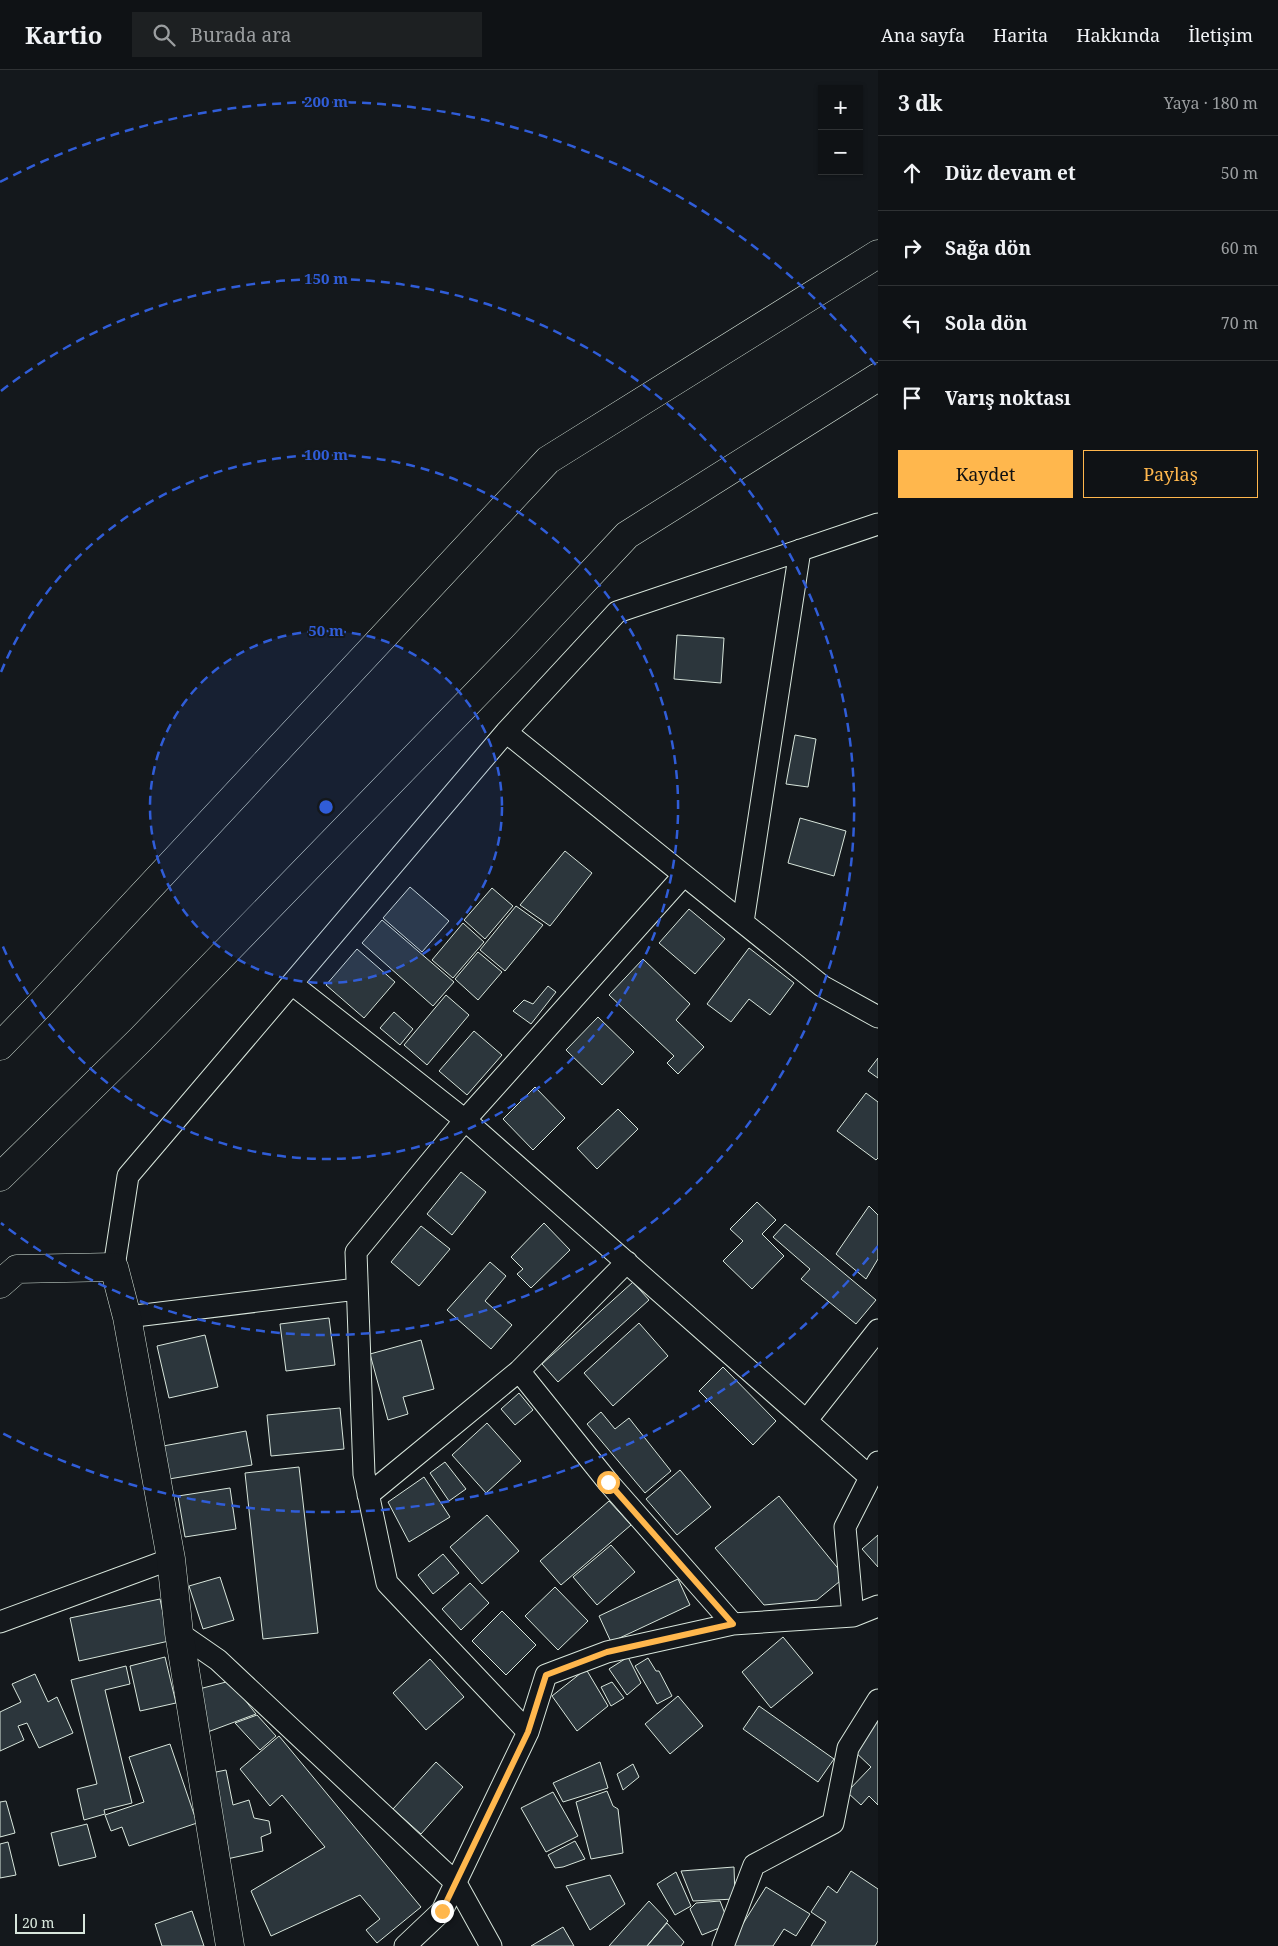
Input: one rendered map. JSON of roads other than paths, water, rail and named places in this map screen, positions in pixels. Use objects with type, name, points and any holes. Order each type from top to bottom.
[{"type":"street","points":[[0,1046],[548,460],[878,254]]},
{"type":"street","points":[[0,1177],[141,1039],[516,653],[627,535],[878,377]]},
{"type":"street","points":[[230,1946],[179,1633],[172,1559],[127,1317],[114,1267],[128,1176],[506,732],[617,612],[878,524]]},
{"type":"street","points":[[742,922],[800,550]]},
{"type":"street","points":[[506,732],[822,986],[878,1017]]},
{"type":"street","points":[[528,1732],[387,1583],[364,1474],[356,1252],[465,1120],[684,876]]},
{"type":"street","points":[[292,984],[465,1120],[806,1421],[874,1469],[845,1527],[853,1616]]},
{"type":"street","points":[[368,1495],[519,1371],[627,1262]]},
{"type":"street","points":[[0,1284],[17,1269],[114,1267]]},
{"type":"street","points":[[127,1317],[357,1289]]},
{"type":"street","points":[[806,1421],[878,1330]]},
{"type":"street","points":[[519,1371],[608,1482],[733,1624]]},
{"type":"street","points":[[0,1622],[172,1559]]},
{"type":"street","points":[[404,1946],[442,1911],[528,1732],[546,1675],[607,1652],[733,1624],[853,1616],[878,1606]]},
{"type":"street","points":[[179,1633],[218,1660],[456,1883],[491,1946]]},
{"type":"street","points":[[723,1946],[754,1865],[833,1823],[848,1748],[878,1700]]}]
